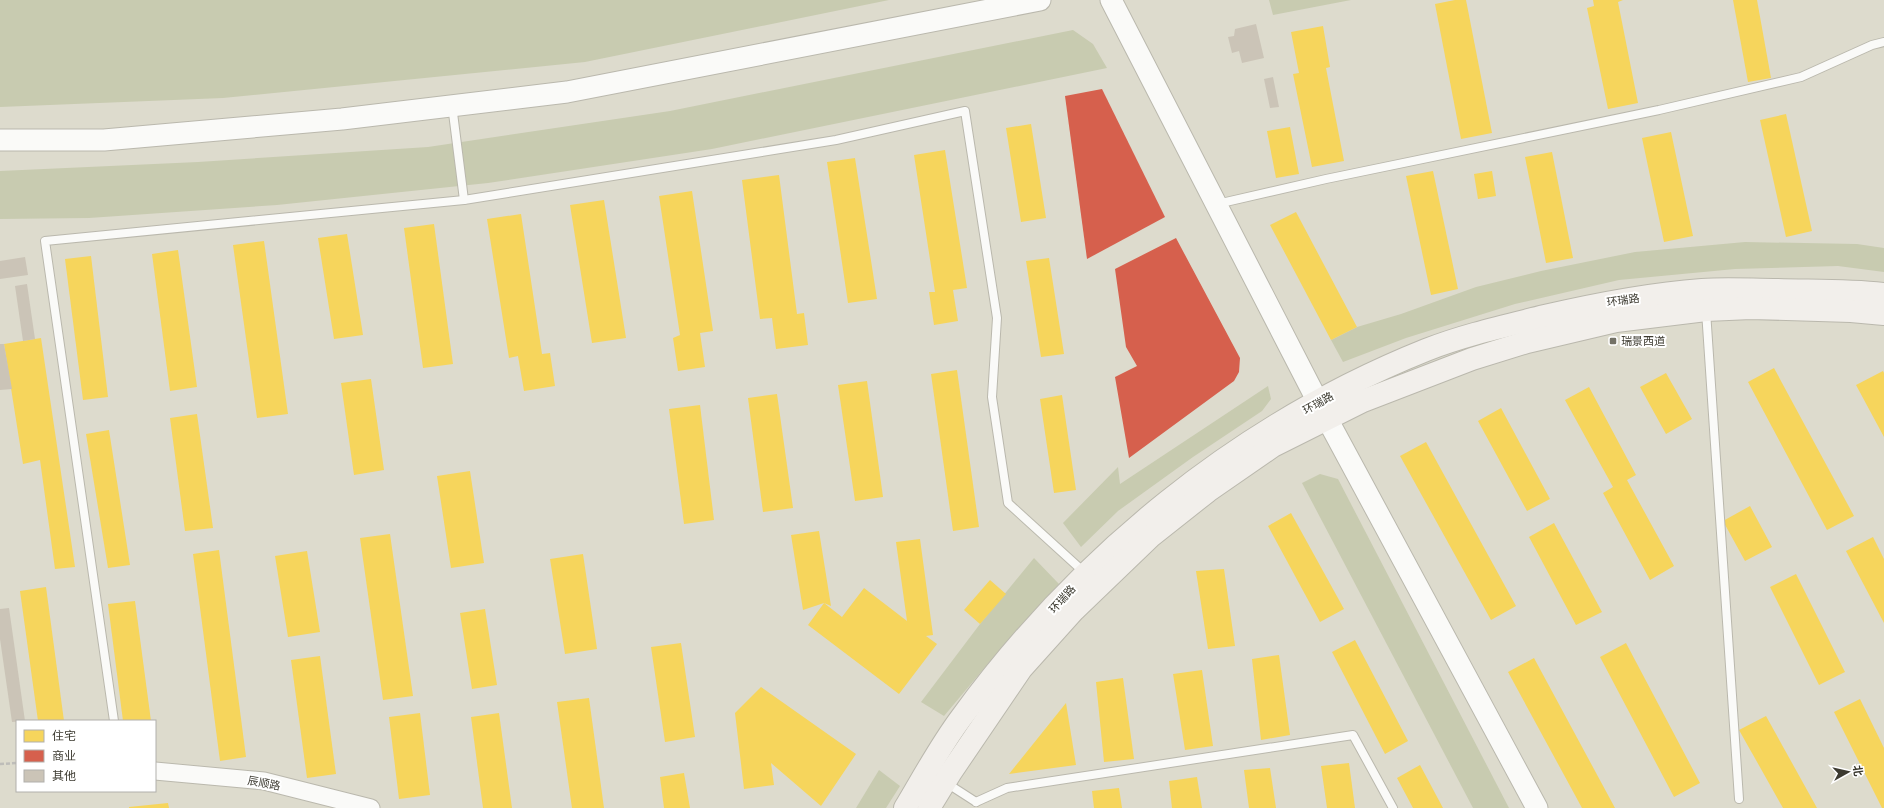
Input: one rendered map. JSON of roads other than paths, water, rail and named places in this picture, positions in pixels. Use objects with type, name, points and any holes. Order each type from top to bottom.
[{"type":"main road","name":"环瑞路","points":[[905,808],[936,776],[1021,669],[1074,610],[1151,536],[1208,491],[1323,411],[1372,374],[1429,349],[1500,327],[1607,301],[1705,300],[1793,290],[1884,294]]},
{"type":"main road","name":"环瑞路","points":[[1705,300],[1751,308],[1851,311],[1884,314]]},
{"type":"main road","name":"环瑞路","points":[[929,808],[936,776],[959,721],[992,677],[1085,573],[1139,524],[1193,481],[1255,438],[1323,411]]},
{"type":"street","points":[[0,140],[104,140],[342,119],[566,92],[1040,0]]},
{"type":"street","points":[[1111,0],[1323,411],[1537,808]]},
{"type":"street","name":"辰顺路","points":[[156,771],[264,781],[371,808]]},
{"type":"lane","points":[[1217,204],[1326,179],[1659,110],[1801,77],[1872,45],[1884,42]]},
{"type":"lane","points":[[452,105],[464,200]]},
{"type":"lane","points":[[114,720],[45,241],[464,200],[836,140],[965,111],[997,318],[992,397],[1008,503],[1085,573]]},
{"type":"lane","points":[[1705,300],[1739,798]]},
{"type":"lane","points":[[936,776],[976,805],[1007,788],[1352,735],[1393,808]]},
{"type":"place","name":"瑞景西道","points":[[1613,341]]}]
